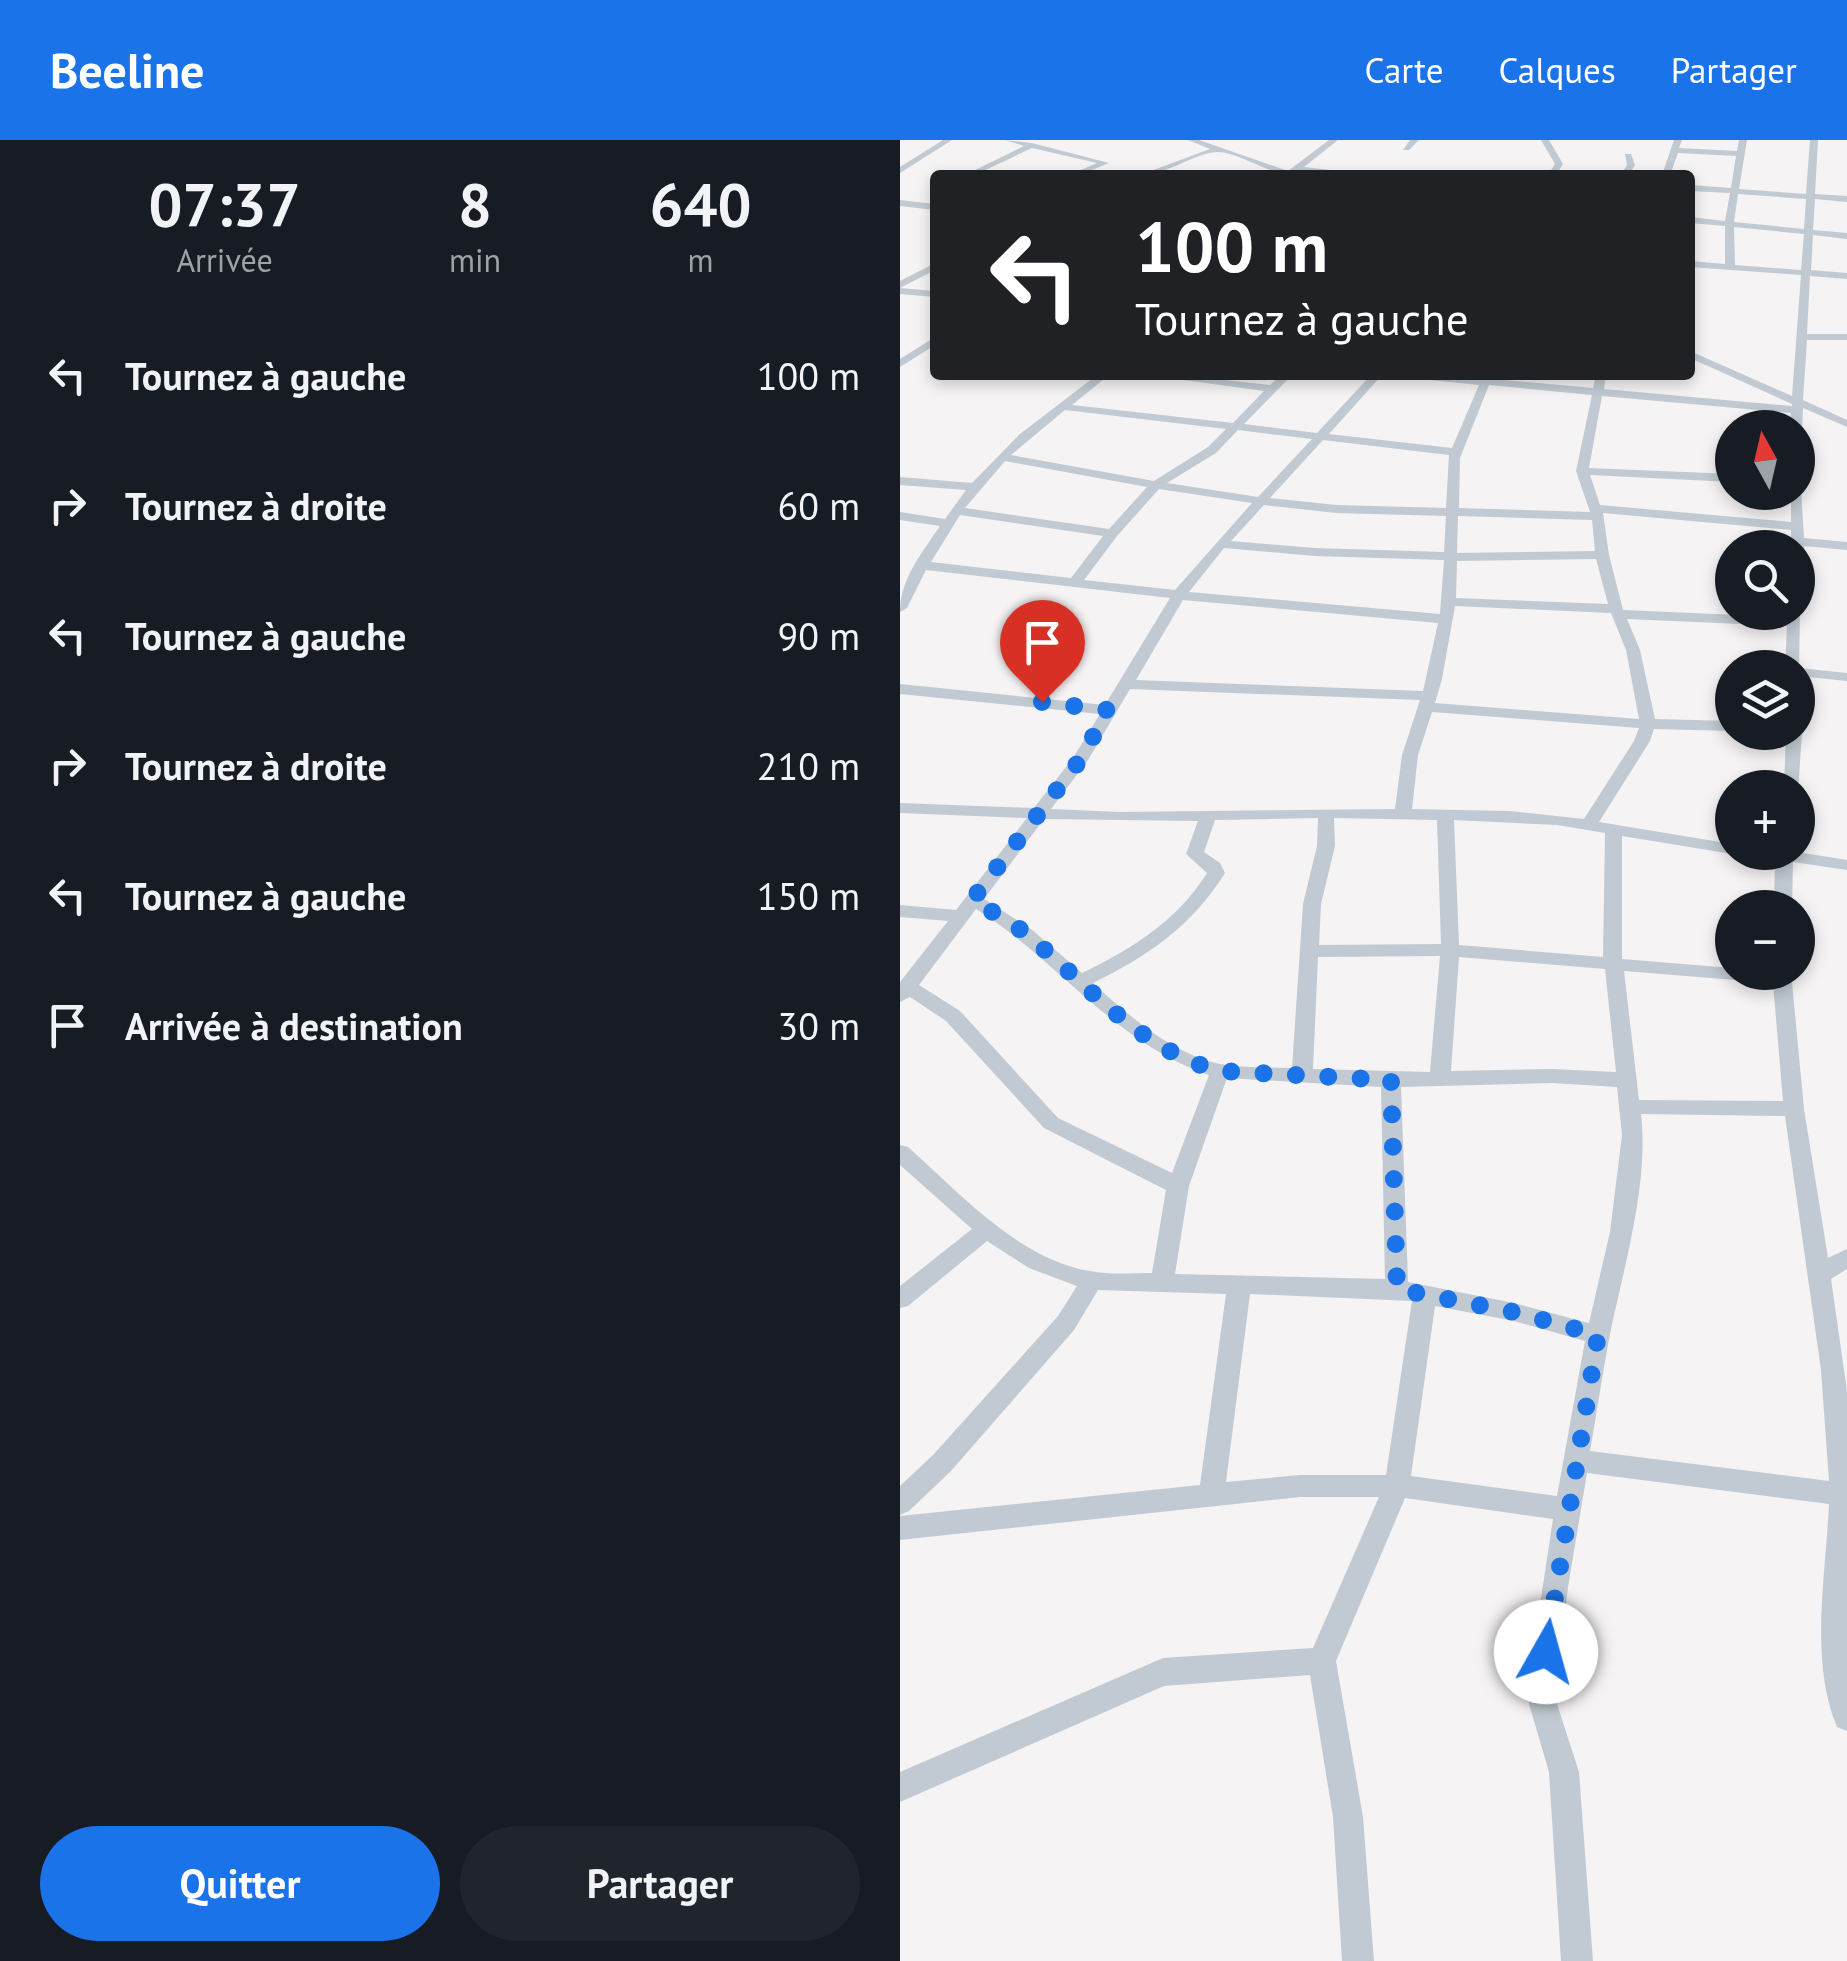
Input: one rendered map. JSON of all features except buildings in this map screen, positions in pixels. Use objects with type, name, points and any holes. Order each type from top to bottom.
[{"type":"street","points":[[900,171],[948,140]]},
{"type":"street","points":[[1009,140],[1105,163],[1086,170]]},
{"type":"street","points":[[980,170],[1042,140]]},
{"type":"street","points":[[1296,170],[1334,140]]},
{"type":"street","points":[[1406,148],[1415,140]]},
{"type":"street","points":[[1545,140],[1559,164],[1555,170]]},
{"type":"street","points":[[1668,170],[1678,140]]},
{"type":"street","points":[[1730,266],[1729,224],[1743,140]]},
{"type":"street","points":[[1795,410],[1814,140]]},
{"type":"street","points":[[1200,141],[1283,170]]},
{"type":"street","points":[[1158,170],[1218,149]]},
{"type":"street","points":[[1674,150],[1740,154]]},
{"type":"street","points":[[1628,156],[1632,165],[1628,170]]},
{"type":"street","points":[[1695,188],[1847,198]]},
{"type":"street","points":[[904,204],[928,194]]},
{"type":"street","points":[[904,204],[930,207]]},
{"type":"street","points":[[1695,221],[1847,236]]},
{"type":"street","points":[[1695,264],[1847,276]]},
{"type":"street","points":[[900,288],[930,269]]},
{"type":"street","points":[[900,288],[930,293]]},
{"type":"street","points":[[1801,338],[1847,336]]},
{"type":"street","points":[[902,361],[930,343]]},
{"type":"street","points":[[1695,357],[1795,407],[1847,424]]},
{"type":"street","points":[[902,361],[930,362]]},
{"type":"street","points":[[900,608],[907,580],[1002,457],[1098,380]]},
{"type":"street","points":[[1195,380],[1272,389]]},
{"type":"street","points":[[1074,584],[1156,484],[1212,450],[1282,380]]},
{"type":"street","points":[[1178,1186],[1051,1123],[953,1016],[904,991],[1080,760],[1178,595],[1371,380]]},
{"type":"street","points":[[1403,814],[1410,754],[1449,602],[1456,452],[1485,380]]},
{"type":"street","points":[[1494,380],[1795,407]]},
{"type":"street","points":[[1588,826],[1642,741],[1648,724],[1633,650],[1617,612],[1602,555],[1597,512],[1582,471],[1601,380]]},
{"type":"street","points":[[1064,407],[1456,452]]},
{"type":"street","points":[[1002,457],[1260,501],[1451,515],[1597,512],[1722,530]]},
{"type":"street","points":[[1582,471],[1715,477]]},
{"type":"street","points":[[900,482],[976,488]]},
{"type":"street","points":[[900,516],[953,517],[1112,533]]},
{"type":"street","points":[[1815,543],[1847,546]]},
{"type":"street","points":[[1220,544],[1291,552],[1602,555]]},
{"type":"street","points":[[920,565],[1178,595],[1446,619]]},
{"type":"street","points":[[1449,602],[1715,615]]},
{"type":"street","points":[[1815,673],[1847,677]]},
{"type":"street","points":[[1125,684],[1426,701],[1648,724],[1715,726]]},
{"type":"street","points":[[900,689],[1108,710]]},
{"type":"street","points":[[900,808],[1040,814],[1525,817],[1715,846]]},
{"type":"street","points":[[1302,1076],[1312,904],[1326,846],[1326,813]]},
{"type":"street","points":[[1440,1078],[1450,950],[1445,815]]},
{"type":"street","points":[[1078,982],[1132,956],[1192,910],[1216,874],[1214,867],[1195,854],[1208,816]]},
{"type":"street","points":[[1577,1961],[1564,1772],[1543,1704],[1542,1684],[1567,1509],[1621,1232],[1633,1136],[1614,966],[1614,830]]},
{"type":"street","points":[[1815,859],[1847,864]]},
{"type":"street","points":[[900,911],[966,908],[1030,936],[1111,1013],[1196,1065],[1220,1071],[1391,1080],[1552,1076],[1630,1094],[1794,1108]]},
{"type":"street","points":[[1309,951],[1450,950],[1715,972]]},
{"type":"street","points":[[1782,990],[1794,1108],[1832,1370],[1845,1494],[1835,1664],[1847,1717]]},
{"type":"street","points":[[1162,1283],[1178,1186],[1220,1071]]},
{"type":"street","points":[[1358,1961],[1348,1817],[1322,1661],[1397,1486],[1411,1292],[1391,1080]]},
{"type":"street","points":[[900,1153],[986,1229],[1038,1265],[1092,1281],[1411,1292],[1514,1312],[1598,1335]]},
{"type":"street","points":[[900,1299],[986,1229]]},
{"type":"street","points":[[1818,1275],[1847,1258]]},
{"type":"street","points":[[900,1503],[942,1463],[1066,1323],[1092,1281]]},
{"type":"street","points":[[1211,1496],[1239,1286]]},
{"type":"street","points":[[1578,1461],[1845,1494]]},
{"type":"street","points":[[900,1528],[1300,1486],[1397,1486],[1567,1509]]},
{"type":"street","points":[[900,1787],[1162,1672],[1322,1661]]},
{"type":"route","points":[[1042,702],[1108,710],[1080,760],[972,900],[1030,936],[1111,1013],[1196,1065],[1220,1071],[1391,1080],[1397,1289],[1514,1312],[1598,1335],[1546,1652]]}]
